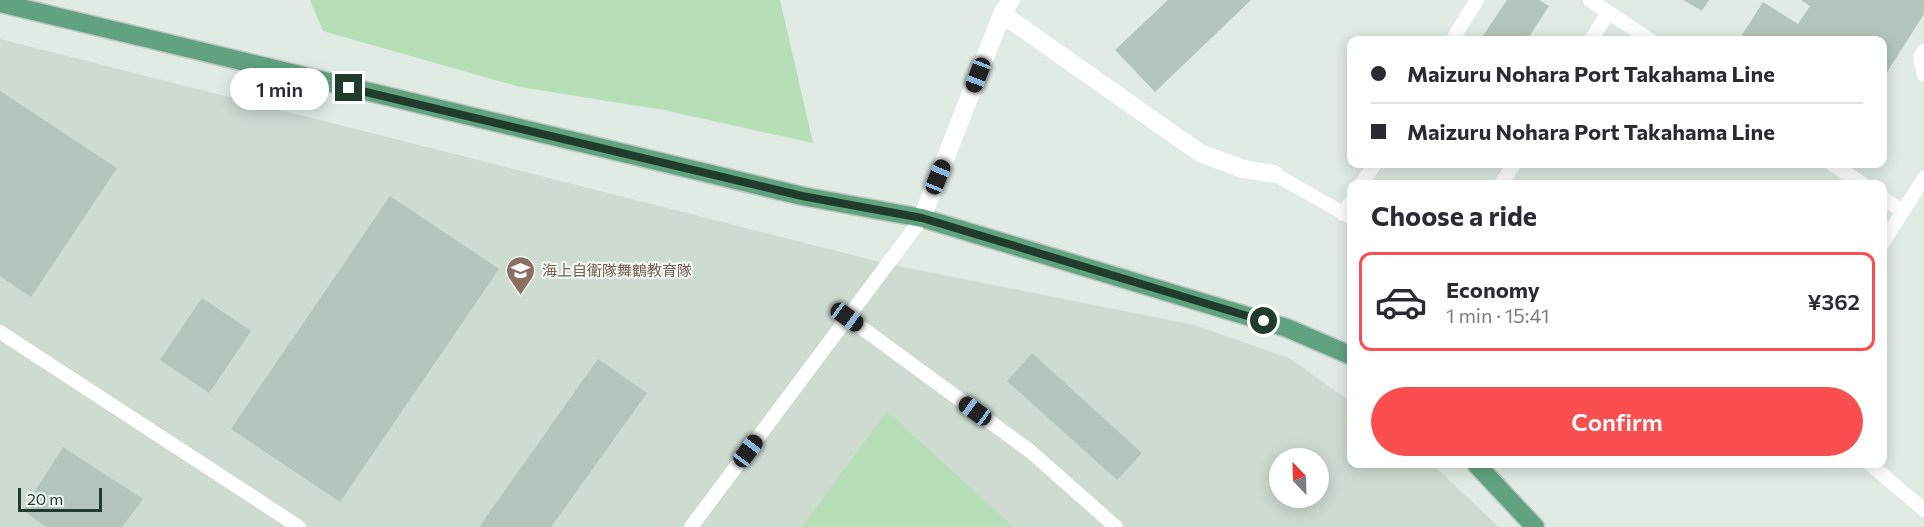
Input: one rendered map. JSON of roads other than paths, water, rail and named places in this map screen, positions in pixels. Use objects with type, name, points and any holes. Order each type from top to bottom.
[{"type":"main road","points":[[0,3],[802,196],[922,218],[1287,328],[1347,354]]},
{"type":"main road","points":[[1480,468],[1535,527]]},
{"type":"street","points":[[922,218],[1007,7],[1200,153],[1243,169],[1274,174]]},
{"type":"lane","points":[[1454,36],[1477,0]]},
{"type":"lane","points":[[1590,0],[1644,36]]},
{"type":"lane","points":[[1594,36],[1608,13]]},
{"type":"lane","points":[[1924,51],[1920,57],[1924,75]]},
{"type":"lane","points":[[1838,168],[1857,180]]},
{"type":"lane","points":[[1274,174],[1347,216]]},
{"type":"lane","points":[[1887,236],[1924,178]]},
{"type":"lane","points":[[1887,201],[1903,211]]},
{"type":"lane","points":[[691,527],[922,218]]},
{"type":"lane","points":[[847,317],[1030,451],[1116,527]]},
{"type":"lane","points":[[0,332],[299,527]]},
{"type":"lane","points":[[1875,468],[1924,510]]},
{"type":"place","name":"海上自衛隊舞鶴教育隊","points":[[521,296]]}]
